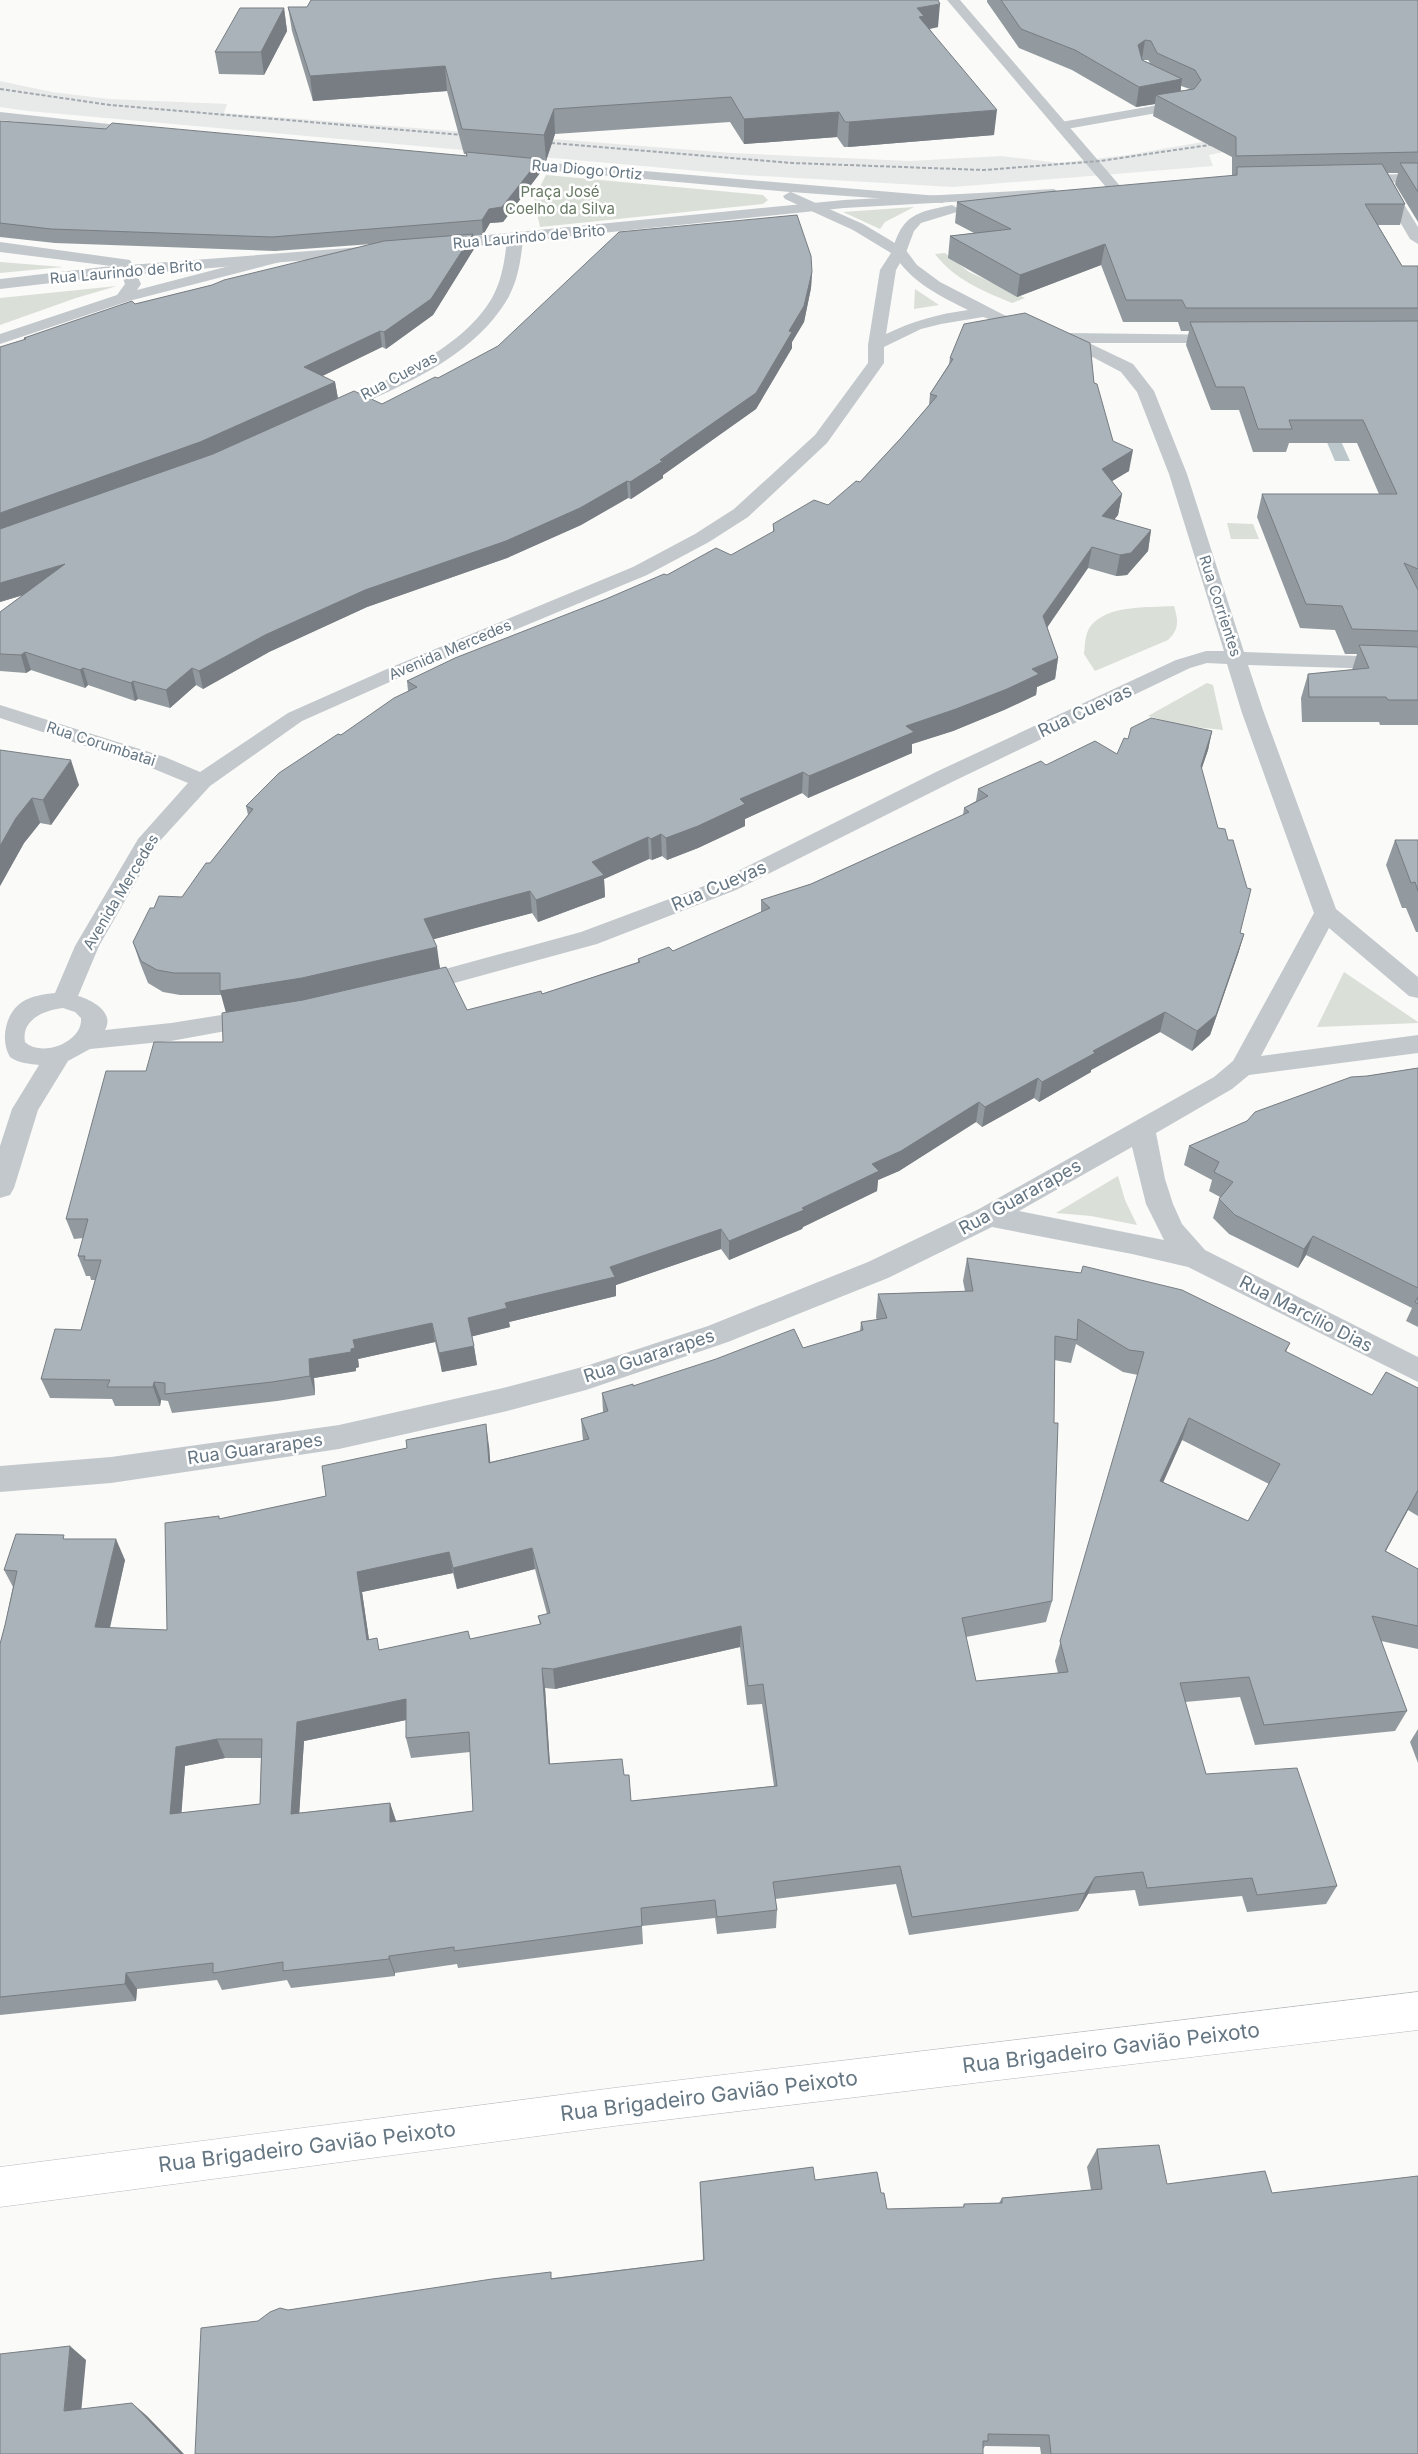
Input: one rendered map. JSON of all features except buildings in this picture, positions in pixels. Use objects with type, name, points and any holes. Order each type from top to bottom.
[{"type":"main road","name":"Rua Brigadeiro Gavião Peixoto","points":[[0,2187],[614,2107],[1418,2011]]},
{"type":"street","points":[[953,0],[1116,190]]},
{"type":"street","points":[[1061,126],[1185,104],[1189,100],[1186,95],[1178,91]]},
{"type":"street","points":[[0,116],[159,133]]},
{"type":"street","name":"Rua Diogo Ortiz","points":[[492,162],[938,200]]},
{"type":"street","points":[[1382,178],[1418,240]]},
{"type":"street","points":[[1335,180],[1418,178]]},
{"type":"street","name":"Rua Diogo Ortiz","points":[[756,184],[791,204]]},
{"type":"street","points":[[1098,191],[1131,189]]},
{"type":"street","points":[[823,210],[938,200],[1070,192]]},
{"type":"street","name":"Avenida Mercedes","points":[[64,1000],[86,946],[149,839],[202,781],[295,717],[394,673],[640,572],[741,513],[821,439],[876,363],[876,345],[888,270],[900,252],[904,231],[920,218],[951,209],[1034,194]]},
{"type":"street","points":[[791,204],[823,210],[858,227],[900,252],[912,268],[934,285],[985,312],[1066,338],[1244,338]]},
{"type":"street","name":"Rua Laurindo de Brito","points":[[421,247],[515,239],[791,204]]},
{"type":"street","name":"Rua Cuevas","points":[[314,419],[401,378],[452,347],[480,324],[500,299],[512,268],[515,239]]},
{"type":"street","points":[[0,247],[125,263],[133,284],[123,298]]},
{"type":"street","name":"Rua Laurindo de Brito","points":[[0,284],[129,271],[372,251]]},
{"type":"street","points":[[0,339],[123,298],[275,260]]},
{"type":"street","points":[[876,345],[915,326],[939,319],[985,312]]},
{"type":"street","name":"Rua Corrientes","points":[[1066,338],[1127,368],[1145,391],[1178,474],[1253,713],[1326,913]]},
{"type":"street","name":"Rua Cuevas","points":[[396,990],[589,938],[728,885],[946,776],[1183,664],[1206,658],[1237,658],[1418,664]]},
{"type":"street","name":"Rua Corumbatai","points":[[0,711],[157,762],[202,781]]},
{"type":"street","points":[[1242,1067],[1326,913],[1418,990]]},
{"type":"street","points":[[64,1000],[79,1003],[90,1010],[91,1030],[75,1050],[58,1056],[41,1058],[26,1055],[15,1048],[6,1027],[32,1008],[47,1002],[64,1000]]},
{"type":"street","points":[[91,1030],[172,1032],[278,1014]]},
{"type":"street","points":[[1242,1067],[1418,1044]]},
{"type":"street","points":[[25,1110],[26,1055]]},
{"type":"street","points":[[0,1188],[25,1110],[58,1056]]},
{"type":"street","name":"Rua Guararapes","points":[[0,1479],[111,1470],[339,1437],[503,1400],[586,1378],[718,1334],[878,1270],[989,1216],[1224,1083],[1242,1067]]},
{"type":"street","name":"Rua Marcílio Dias","points":[[1142,1129],[1147,1163],[1162,1210],[1171,1228],[1195,1258]]},
{"type":"street","name":"Rua Marcílio Dias","points":[[989,1216],[1132,1243],[1195,1258],[1418,1370]]},
{"type":"shaded area","points":[[0,81],[52,92],[109,99],[227,104],[224,113],[731,153],[910,161],[1001,156],[1059,163],[1128,155],[1208,141],[1418,93],[1252,146],[1209,155],[1213,166],[953,187],[743,175],[28,111],[0,107]]},
{"type":"shaded area","points":[[1316,417],[1330,417],[1350,461],[1335,461]]},
{"type":"green space","name":"Praça José Coelho da Silva","points":[[546,175],[763,195],[768,200],[763,204],[540,227],[534,198]]},
{"type":"green space","points":[[914,207],[885,222],[880,229],[843,212]]},
{"type":"green space","points":[[945,253],[969,272],[1025,298],[1012,303],[970,284],[951,271],[935,254]]},
{"type":"green space","points":[[0,262],[63,267],[0,273]]},
{"type":"green space","points":[[117,286],[76,298],[0,325],[0,298]]},
{"type":"green space","points":[[915,289],[939,305],[914,309]]},
{"type":"green space","points":[[1227,523],[1253,524],[1259,539],[1231,539]]},
{"type":"green space","points":[[1174,606],[1177,624],[1175,632],[1168,640],[1095,671],[1084,654],[1087,633],[1097,620],[1117,611],[1140,607]]},
{"type":"green space","points":[[1207,683],[1213,685],[1223,730],[1185,726],[1148,716]]},
{"type":"green space","points":[[1344,972],[1418,1022],[1418,1023],[1317,1027]]},
{"type":"green space","points":[[1118,1176],[1125,1200],[1137,1225],[1091,1216],[1056,1213]]},
{"type":"railway","points":[[0,89],[110,105],[474,136]]},
{"type":"railway","points":[[539,142],[792,163],[984,170],[1100,161],[1223,143]]}]
